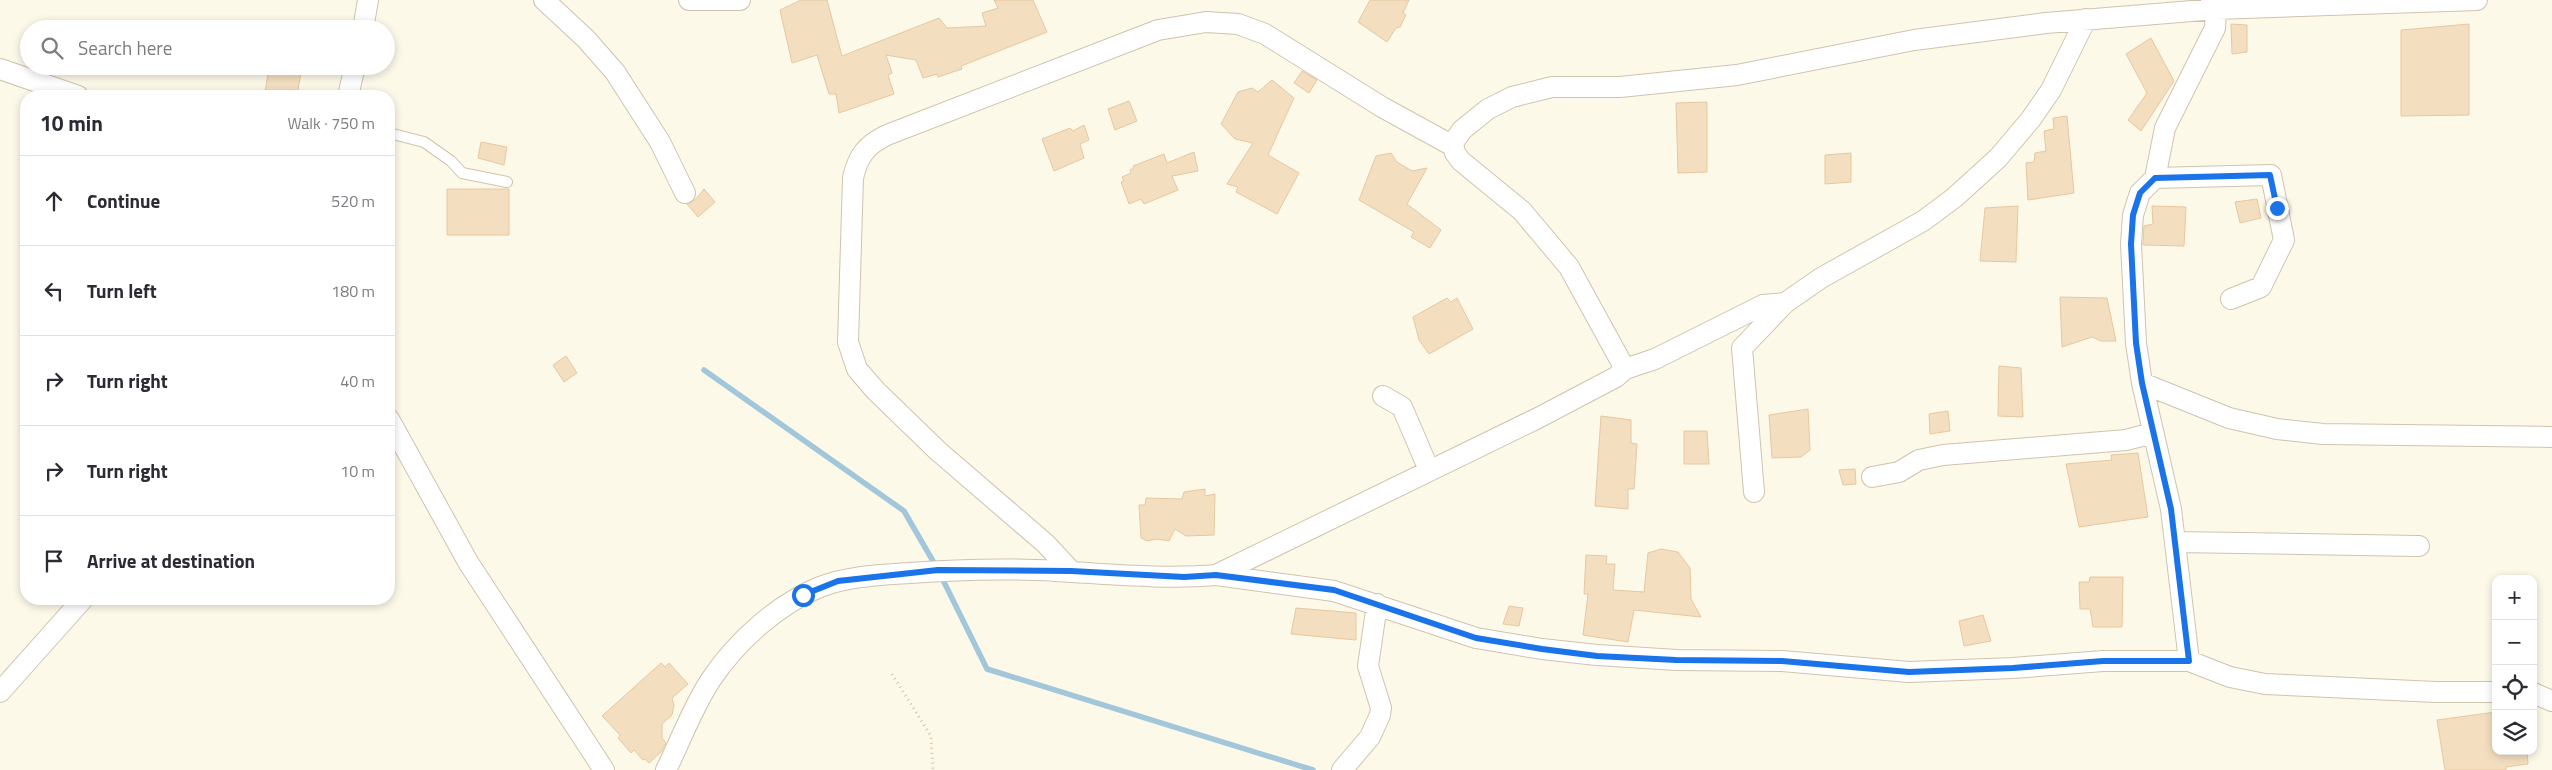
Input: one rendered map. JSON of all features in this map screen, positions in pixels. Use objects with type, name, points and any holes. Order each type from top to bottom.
[{"type":"street","points":[[365,20],[368,0]]},
{"type":"street","points":[[544,0],[586,39],[615,72],[660,142],[685,194]]},
{"type":"street","points":[[689,0],[740,0]]},
{"type":"street","points":[[1453,146],[1462,130],[1488,109],[1512,97],[1537,90],[1682,82],[1737,75],[1914,40],[2213,4],[2477,0]]},
{"type":"street","points":[[2189,661],[2176,542],[2163,469],[2142,383],[2136,343],[2131,244],[2133,215],[2140,193],[2155,178],[2165,128],[2214,28],[2213,4]]},
{"type":"street","points":[[1754,492],[1742,348],[1785,303],[1821,278],[1922,221],[1976,180],[2012,142],[2052,90],[2086,19]]},
{"type":"street","points":[[1071,571],[1046,544],[925,438],[875,390],[854,362],[848,333],[853,178],[857,161],[866,148],[886,135],[1158,30],[1206,22],[1238,24],[1265,34],[1382,108],[1453,146],[1461,161],[1498,190],[1537,226],[1569,266],[1625,369]]},
{"type":"street","points":[[0,69],[61,90]]},
{"type":"street","points":[[349,90],[353,75]]},
{"type":"street","points":[[2155,178],[2270,175],[2284,240],[2261,287],[2231,300]]},
{"type":"street","points":[[1216,575],[1588,393],[1616,377],[1625,369],[1656,358],[1763,305],[1785,303]]},
{"type":"street","points":[[2142,383],[2229,418],[2278,429],[2324,434],[2552,437]]},
{"type":"street","points":[[1383,396],[1402,407],[1429,470]]},
{"type":"street","points":[[395,430],[468,562],[604,770]]},
{"type":"street","points":[[1872,477],[1899,472],[1919,460],[1943,454],[2126,440],[2153,433]]},
{"type":"street","points":[[2176,542],[2419,546]]},
{"type":"street","points":[[666,770],[712,678],[754,631],[803,595],[838,581],[884,574],[938,570],[1071,571],[1147,577],[1216,575],[1334,590],[1476,638],[1597,656],[1676,660],[1782,661],[1909,672],[2013,668],[2112,661],[2189,661],[2230,676],[2265,684],[2436,692],[2492,692]]},
{"type":"street","points":[[1342,770],[1370,737],[1380,716],[1381,708],[1368,666],[1377,604]]},
{"type":"street","points":[[0,692],[78,605]]},
{"type":"street","points":[[2537,695],[2552,701]]},
{"type":"lane","points":[[395,135],[424,142],[451,161],[462,173],[507,182]]},
{"type":"path","points":[[892,674],[931,736],[933,770]]},
{"type":"building","points":[[801,0],[827,0],[842,56],[939,18],[947,28],[986,26],[982,13],[998,8],[994,0],[1033,0],[1047,32],[961,66],[962,69],[938,77],[937,74],[923,78],[916,60],[886,55],[892,73],[888,75],[894,94],[839,113],[836,94],[829,94],[817,55],[792,63],[780,10]]},
{"type":"building","points":[[1370,0],[1409,0],[1403,13],[1406,15],[1400,27],[1396,28],[1387,42],[1358,22]]},
{"type":"building","points":[[2231,24],[2247,25],[2247,52],[2232,54]]},
{"type":"building","points":[[2469,24],[2469,115],[2401,116],[2401,30]]},
{"type":"building","points":[[2151,38],[2174,81],[2141,131],[2128,120],[2147,93],[2126,54]]},
{"type":"building","points":[[1302,71],[1317,80],[1309,93],[1294,83]]},
{"type":"building","points":[[268,75],[300,75],[298,90],[265,90]]},
{"type":"building","points":[[1272,80],[1294,98],[1268,155],[1299,173],[1277,214],[1236,192],[1238,187],[1227,184],[1253,143],[1235,139],[1221,124],[1238,92],[1252,88],[1258,92]]},
{"type":"building","points":[[1129,101],[1137,121],[1115,130],[1108,109]]},
{"type":"building","points":[[1707,102],[1707,172],[1678,173],[1676,103]]},
{"type":"building","points":[[2067,116],[2074,193],[2028,200],[2026,163],[2034,162],[2035,153],[2046,151],[2044,131],[2054,129],[2053,118]]},
{"type":"building","points":[[1084,125],[1089,140],[1080,144],[1084,158],[1054,171],[1042,139],[1070,128],[1073,131]]},
{"type":"building","points":[[481,142],[507,147],[504,165],[478,158]]},
{"type":"building","points":[[1194,152],[1198,171],[1172,176],[1178,190],[1144,204],[1141,199],[1129,204],[1121,182],[1124,181],[1122,177],[1131,173],[1130,170],[1134,168],[1133,166],[1164,154],[1167,163]]},
{"type":"building","points":[[1391,153],[1397,162],[1412,171],[1427,168],[1407,204],[1441,230],[1430,248],[1411,237],[1414,232],[1359,200],[1376,156]]},
{"type":"building","points":[[1851,153],[1851,182],[1825,184],[1825,155]]},
{"type":"building","points":[[447,189],[509,189],[509,235],[447,235]]},
{"type":"building","points":[[704,189],[715,202],[698,217],[687,204],[695,200]]},
{"type":"building","points":[[2257,199],[2261,218],[2240,223],[2235,202]]},
{"type":"building","points":[[2018,206],[2016,262],[1980,261],[1985,208]]},
{"type":"building","points":[[2152,206],[2186,207],[2184,246],[2143,245],[2144,226],[2153,224]]},
{"type":"building","points":[[2060,297],[2107,298],[2116,341],[2101,341],[2092,337],[2062,347]]},
{"type":"building","points":[[1447,298],[1451,302],[1457,298],[1473,329],[1429,354],[1419,340],[1413,317]]},
{"type":"building","points":[[566,356],[577,373],[564,382],[553,365]]},
{"type":"building","points":[[1999,366],[2021,368],[2023,417],[1998,416]]},
{"type":"building","points":[[1808,409],[1810,450],[1801,457],[1772,458],[1769,415]]},
{"type":"building","points":[[1948,411],[1950,431],[1930,434],[1929,414]]},
{"type":"building","points":[[1601,416],[1631,420],[1631,443],[1637,444],[1634,489],[1628,489],[1628,509],[1595,506]]},
{"type":"building","points":[[1684,431],[1707,431],[1709,464],[1684,464]]},
{"type":"building","points":[[2138,453],[2148,517],[2079,527],[2066,464],[2112,460],[2111,455]]},
{"type":"building","points":[[1855,469],[1856,484],[1843,485],[1839,470]]},
{"type":"building","points":[[1205,489],[1205,496],[1215,494],[1214,535],[1186,536],[1175,529],[1169,541],[1157,539],[1147,541],[1141,538],[1139,505],[1145,505],[1146,498],[1182,499],[1184,492]]},
{"type":"building","points":[[1661,549],[1678,552],[1690,568],[1691,599],[1701,617],[1634,610],[1628,642],[1583,635],[1588,594],[1584,594],[1586,555],[1607,556],[1606,564],[1615,564],[1613,590],[1644,592],[1648,553]]},
{"type":"building","points":[[2090,577],[2123,577],[2122,627],[2093,627],[2090,609],[2080,609],[2079,582],[2089,582]]},
{"type":"building","points":[[1509,606],[1523,608],[1519,626],[1503,624]]},
{"type":"building","points":[[1296,608],[1356,613],[1356,640],[1291,634]]},
{"type":"building","points":[[1983,615],[1991,641],[1964,646],[1959,621]]},
{"type":"building","points":[[661,663],[665,667],[669,663],[688,684],[672,698],[674,705],[672,715],[662,724],[662,738],[666,743],[661,752],[649,763],[645,759],[643,760],[634,750],[631,753],[618,738],[620,735],[602,716]]},
{"type":"building","points":[[2492,713],[2492,755],[2527,755],[2528,764],[2506,767],[2506,770],[2445,770],[2437,720]]},
{"type":"waterway","points":[[704,370],[904,511],[937,568]]},
{"type":"waterway","points":[[941,576],[987,669],[1313,770]]},
{"type":"route","points":[[803,595],[838,581],[884,574],[938,570],[1071,571],[1184,577],[1216,575],[1271,580],[1334,590],[1476,638],[1597,656],[1676,660],[1732,659],[1782,661],[1909,672],[1955,672],[2103,661],[2189,661],[2171,509],[2142,383],[2136,343],[2131,244],[2133,215],[2140,193],[2155,178],[2214,178],[2270,175],[2277,208]]}]
